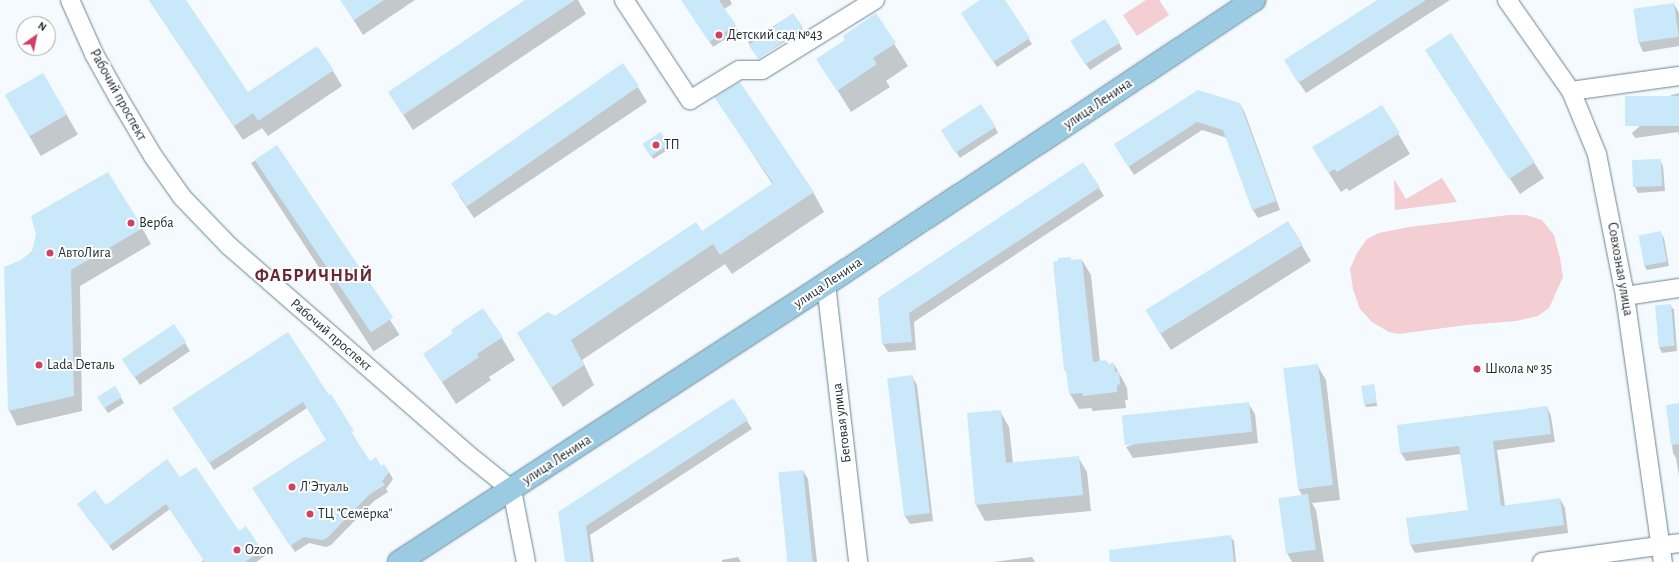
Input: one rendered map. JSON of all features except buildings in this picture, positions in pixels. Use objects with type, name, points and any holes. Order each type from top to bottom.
[{"type":"main road","name":"улица Ленина","points":[[399,562],[512,490],[826,284],[1241,4]]},
{"type":"street","name":"Рабочий проспект","points":[[70,0],[94,54],[118,97],[153,156],[189,205],[229,246],[466,453],[512,490]]},
{"type":"street","points":[[624,0],[690,100],[739,70],[762,70],[875,0]]},
{"type":"street","name":"Совхозная улица","points":[[1507,0],[1571,90],[1597,154],[1625,296],[1662,554]]},
{"type":"street","points":[[1571,90],[1679,76]]},
{"type":"street","name":"Беговая улица","points":[[826,284],[858,562]]},
{"type":"street","points":[[1625,296],[1679,288]]},
{"type":"street","points":[[512,490],[526,562]]},
{"type":"street","points":[[1542,562],[1662,554],[1679,543]]},
{"type":"shaded area","points":[[1146,0],[1159,0],[1169,15],[1137,36],[1123,15]]},
{"type":"shaded area","points":[[1442,178],[1457,202],[1395,210],[1394,179],[1406,199]]},
{"type":"shaded area","points":[[1509,215],[1526,215],[1542,220],[1554,235],[1563,277],[1549,308],[1538,316],[1516,321],[1466,325],[1399,334],[1389,332],[1372,322],[1360,309],[1353,289],[1350,269],[1357,253],[1367,239],[1379,233],[1409,227]]},
{"type":"place","name":"Детский сад №43","points":[[719,35]]},
{"type":"place","name":"ТП","points":[[656,145]]},
{"type":"place","name":"Верба","points":[[131,223]]},
{"type":"place","name":"АвтоЛига","points":[[50,253]]},
{"type":"place","name":"Lada Dеталь","points":[[39,365]]},
{"type":"place","name":"Школа № 35","points":[[1477,369]]},
{"type":"place","name":"Л'Этуаль","points":[[292,487]]},
{"type":"place","name":"ТЦ \"Семёрка\"","points":[[310,514]]},
{"type":"place","name":"Ozon","points":[[237,550]]},
{"type":"district","name":"ФАБРИЧНЫЙ","points":[[314,276]]}]
